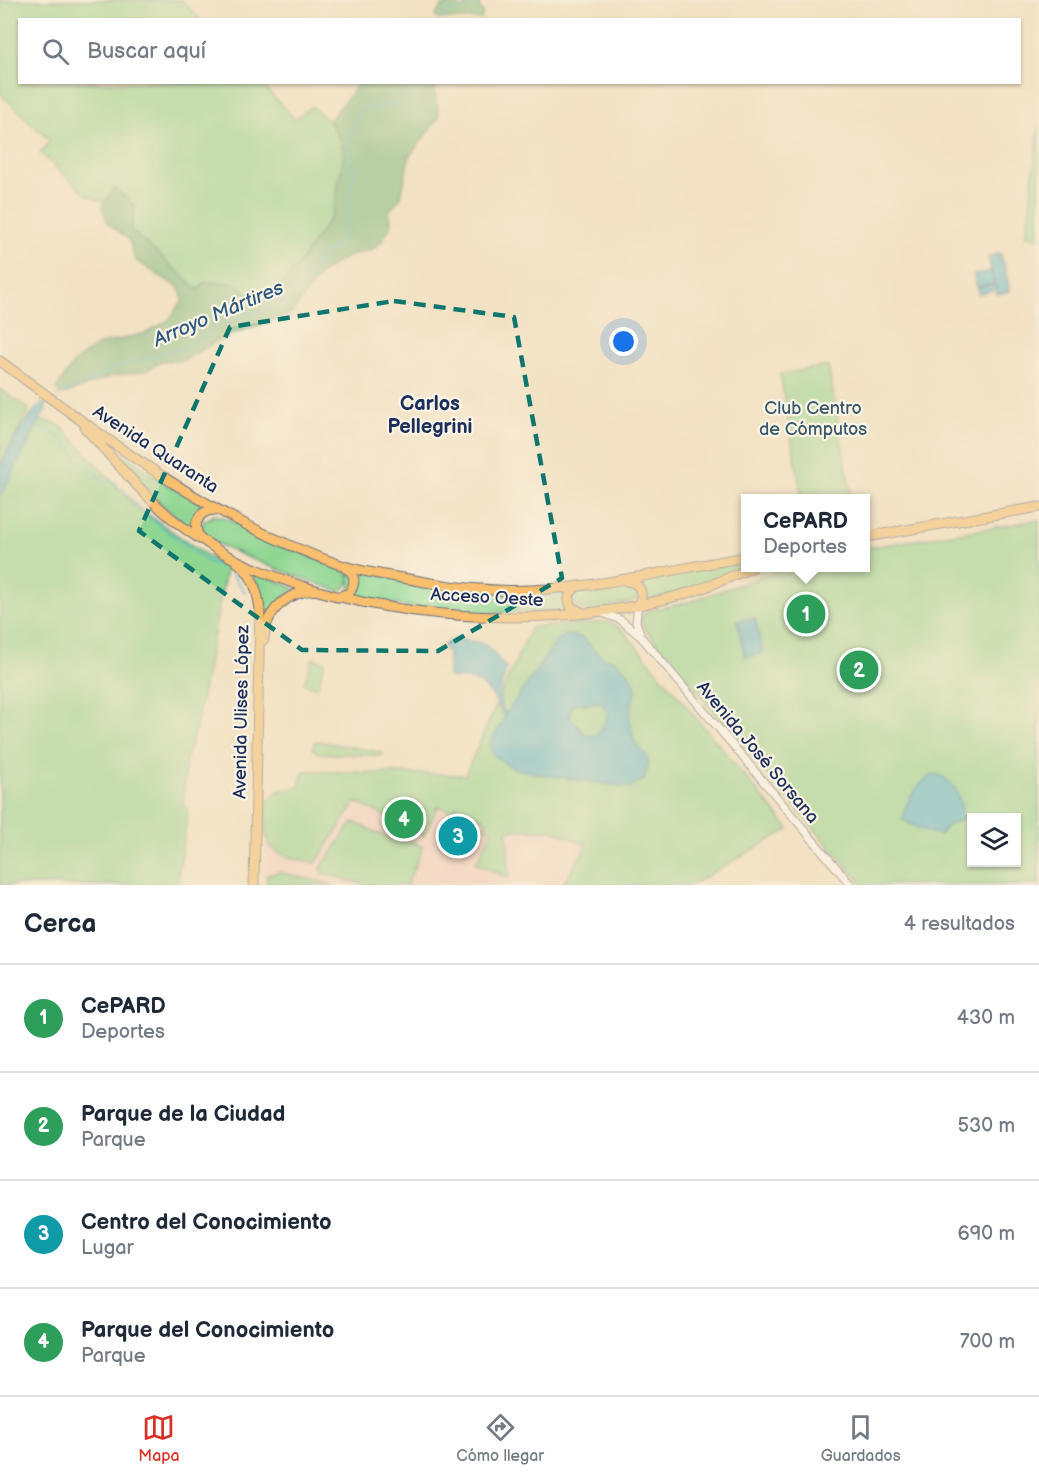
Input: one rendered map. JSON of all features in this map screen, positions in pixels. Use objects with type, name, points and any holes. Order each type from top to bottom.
[{"type":"main road","name":"Avenida Quaranta","points":[[0,361],[148,468],[222,512]]},
{"type":"main road","name":"Avenida Quaranta","points":[[72,414],[140,489],[176,522],[224,552]]},
{"type":"main road","points":[[870,536],[1039,507]]},
{"type":"main road","points":[[205,541],[197,532],[197,520],[210,510],[222,512]]},
{"type":"main road","name":"Acceso Oeste","points":[[222,512],[275,539],[340,565],[450,587],[529,590],[577,587],[625,581],[741,558]]},
{"type":"main road","name":"Acceso Oeste","points":[[224,552],[273,576],[334,597],[465,615],[538,618],[598,611],[684,594],[741,571]]},
{"type":"main road","name":"Avenida Ulises López","points":[[224,552],[242,565],[247,572],[257,590],[260,610],[256,885]]},
{"type":"main road","points":[[334,597],[345,596],[354,584],[352,574],[340,565]]},
{"type":"main road","points":[[625,581],[632,581],[639,587],[641,596],[638,604]]},
{"type":"main road","points":[[577,587],[571,592],[569,604],[574,610],[582,613]]},
{"type":"main road","name":"Avenida Ulises López","points":[[256,885],[264,635],[272,616],[282,602],[297,592],[315,590]]},
{"type":"street","points":[[638,604],[636,622],[642,638]]},
{"type":"street","name":"Avenida José Sorsana","points":[[598,611],[621,620],[642,638],[851,885]]},
{"type":"highlighted area","points":[[394,301],[514,317],[562,578],[438,651],[302,650],[139,531],[230,327]]},
{"type":"shaded area","points":[[304,771],[465,775],[658,885],[264,885],[267,801],[278,791],[298,787]]},
{"type":"green space","points":[[0,0],[181,0],[199,18],[18,18],[18,84],[261,84],[295,119],[312,106],[329,121],[341,140],[344,154],[333,214],[298,265],[275,292],[250,294],[232,283],[198,290],[131,230],[135,205],[115,189],[104,202],[87,195],[40,153],[50,141],[0,93]]},
{"type":"green space","points":[[468,0],[481,0],[479,6],[483,13],[482,18],[436,18],[435,16],[442,6],[452,4],[464,8]]},
{"type":"green space","points":[[358,84],[438,84],[435,89],[439,117],[409,157],[401,197],[389,211],[392,224],[382,241],[375,248],[345,258],[321,273],[292,313],[224,337],[182,361],[162,361],[146,371],[113,376],[62,395],[56,389],[75,361],[98,345],[146,333],[169,320],[183,300],[179,288],[135,260],[129,240],[108,223],[102,207],[115,189],[135,206],[131,230],[198,290],[205,282],[232,283],[250,294],[275,292],[298,265],[333,214],[344,154],[341,140],[329,121]]},
{"type":"green space","points":[[1039,123],[1039,238],[1026,236]]},
{"type":"green space","name":"Club Centro de Cómputos","points":[[828,366],[851,494],[801,494],[780,374]]},
{"type":"green space","points":[[0,389],[29,409],[0,467]]},
{"type":"green space","points":[[39,421],[52,422],[62,427],[133,504],[226,569],[197,723],[186,760],[183,802],[188,811],[177,885],[0,885],[0,493]]},
{"type":"green space","points":[[99,437],[163,482],[209,508],[193,529],[166,508]]},
{"type":"green space","points":[[214,515],[343,570],[350,578],[349,583],[338,591],[228,549],[204,532],[203,522]]},
{"type":"green space","points":[[1039,520],[1039,885],[863,885],[716,715],[642,625],[641,618],[646,611],[689,602],[775,572],[870,572],[870,547]]},
{"type":"green space","points":[[741,561],[741,568],[684,592],[641,601],[643,587],[637,581]]},
{"type":"green space","points":[[349,568],[450,588],[571,590],[575,612],[465,613],[347,596],[351,593]]},
{"type":"green space","points":[[251,570],[296,589],[280,600],[263,634],[262,596]]},
{"type":"green space","points":[[630,583],[638,592],[634,601],[589,610],[580,609],[575,604],[574,598],[579,589]]},
{"type":"green space","points":[[610,622],[623,630],[789,829],[691,885],[566,885],[564,883],[587,845],[552,830],[507,830],[509,877],[506,877],[476,863],[492,831],[485,827],[487,821],[456,806],[452,812],[438,806],[424,836],[356,802],[316,863],[285,856],[272,848],[268,842],[265,826],[267,801],[278,791],[298,787],[304,771],[465,775],[531,627]]},
{"type":"green space","points":[[313,658],[325,662],[317,688],[304,683]]},
{"type":"green space","points":[[314,742],[383,754],[381,756],[318,753],[313,749]]},
{"type":"green space","points":[[353,822],[388,838],[401,836],[423,847],[407,884],[409,885],[366,885],[323,873],[321,868]]},
{"type":"green space","points":[[279,872],[333,885],[267,885],[267,875]]},
{"type":"water","points":[[1000,253],[1010,291],[997,294],[996,289],[978,294],[977,288],[994,284],[997,289],[993,278],[994,283],[977,287],[973,275],[990,271],[993,277],[988,257]]},
{"type":"water","points":[[46,402],[46,409],[0,497],[0,473],[6,456],[25,422]]},
{"type":"water","points":[[755,618],[763,653],[745,657],[737,621]]},
{"type":"water","points":[[565,635],[581,637],[604,659],[614,659],[633,680],[636,691],[630,712],[632,733],[648,761],[644,780],[631,788],[512,768],[494,755],[489,746],[505,717],[492,695],[478,683],[448,676],[448,653],[444,646],[456,638],[483,643],[507,668],[500,698],[502,709],[506,714],[556,642]],"holes":[[[578,702],[584,704],[601,702],[606,711],[606,720],[595,736],[586,735],[570,718],[571,706]]]},
{"type":"water","points":[[933,774],[947,780],[956,791],[963,820],[950,824],[940,835],[920,829],[902,819],[913,794]]},
{"type":"waterway","name":"Arroyo Mártires","points":[[444,18],[445,13],[472,5],[479,0]]},
{"type":"waterway","name":"Arroyo Mártires","points":[[56,397],[115,368],[184,347],[202,338],[226,320],[284,304],[294,297],[322,257],[341,241],[345,231],[354,174],[347,145],[354,121],[362,110],[398,103],[425,84]]},
{"type":"waterway","points":[[35,429],[42,427],[64,441],[77,459],[86,463],[105,482],[115,481],[119,488],[124,490],[139,509],[150,518],[207,561],[226,566],[245,592]]},
{"type":"place","name":"CePARD","points":[[806,614]]},
{"type":"place","name":"Parque de la Ciudad","points":[[859,670]]},
{"type":"place","name":"Parque del Conocimiento","points":[[404,819]]},
{"type":"place","name":"Centro del Conocimiento","points":[[458,836]]},
{"type":"district","name":"Carlos Pellegrini","points":[[430,414]]}]
